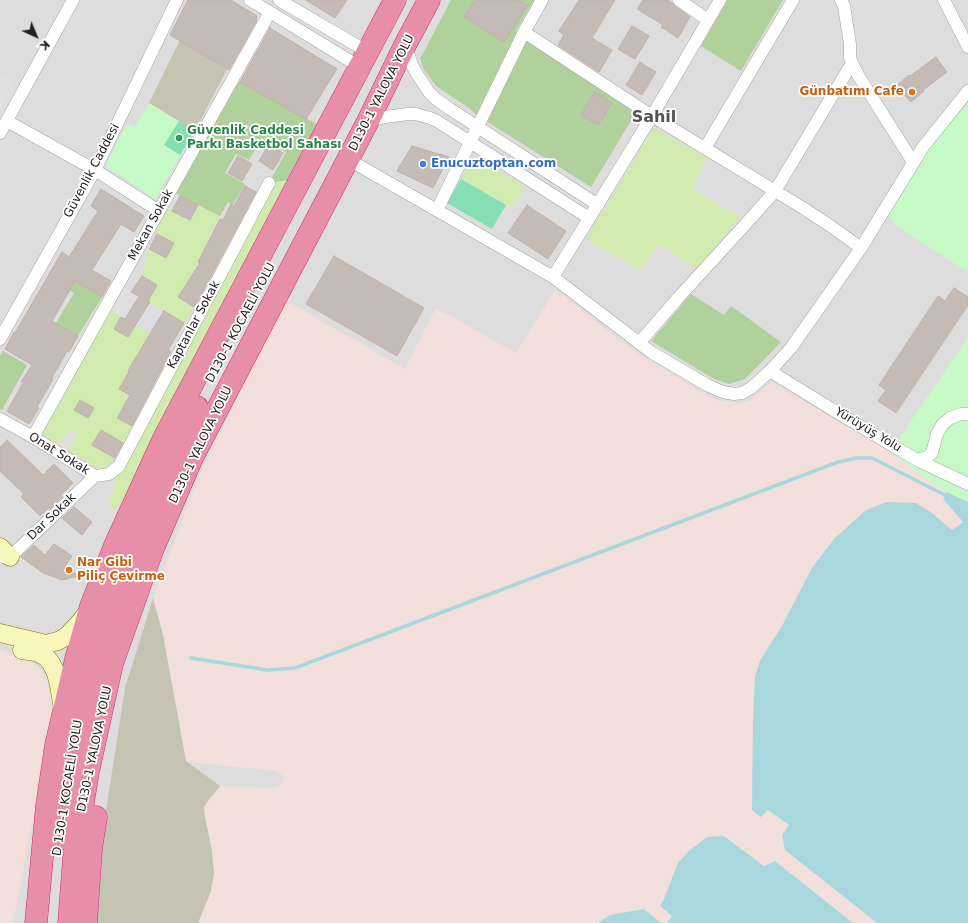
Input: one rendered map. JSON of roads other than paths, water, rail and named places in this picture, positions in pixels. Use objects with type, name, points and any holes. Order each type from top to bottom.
[{"type":"highway","points":[[60,920],[47,805],[56,745],[76,659],[91,606],[128,515],[164,438],[395,0]]},
{"type":"highway","name":"D130-1 KOCAELİ YOLU","points":[[95,655],[119,580],[189,421],[409,0]]},
{"type":"highway","name":"D130-1 YALOVA YOLU","points":[[60,920],[74,858],[88,772],[112,664],[152,551],[192,458],[368,121],[429,0]]},
{"type":"highway","points":[[60,920],[91,849],[102,768],[130,654],[147,601],[205,458],[352,163],[377,119],[438,0]]},
{"type":"highway","points":[[189,421],[200,370]]},
{"type":"highway","name":"D 130-1 KOCAELİ YOLU","points":[[60,920],[56,854],[71,756],[86,685],[95,655]]},
{"type":"main road","points":[[0,633],[46,644],[58,641],[67,636],[80,622],[91,606]]},
{"type":"main road","points":[[0,645],[36,652],[46,657],[56,673],[64,710]]},
{"type":"street","points":[[0,133],[72,0]]},
{"type":"street","name":"Güvenlik Caddesi","points":[[0,339],[95,170],[178,0]]},
{"type":"street","points":[[250,0],[270,12],[364,59]]},
{"type":"street","points":[[279,0],[364,59]]},
{"type":"street","points":[[437,210],[524,32],[542,0]]},
{"type":"street","points":[[679,0],[708,20]]},
{"type":"street","points":[[553,277],[598,206],[720,0]]},
{"type":"street","points":[[705,148],[793,0]]},
{"type":"street","points":[[841,0],[844,6],[852,64],[913,162]]},
{"type":"street","points":[[944,0],[968,47]]},
{"type":"street","name":"Mekan Sokak","points":[[33,437],[270,12]]},
{"type":"street","points":[[524,32],[652,116],[829,224],[861,248]]},
{"type":"street","points":[[410,56],[412,65],[417,74],[429,92],[436,99],[598,206]]},
{"type":"street","points":[[639,343],[775,190],[852,64]]},
{"type":"street","points":[[352,163],[358,165],[553,277],[651,352],[707,385],[723,392],[734,394],[742,393],[751,388],[770,371],[791,348],[861,248],[913,162],[968,91]]},
{"type":"street","points":[[377,119],[398,114],[408,114],[424,116],[437,122],[589,218]]},
{"type":"street","points":[[7,121],[95,170],[159,211]]},
{"type":"street","name":"Kaptanlar Sokak","points":[[119,466],[269,183]]},
{"type":"street","name":"Yürüyüş Yolu","points":[[770,371],[917,460],[968,484]]},
{"type":"street","points":[[917,460],[927,458],[932,453],[937,434],[950,418],[961,414],[968,414]]},
{"type":"street","name":"Onat Sokak","points":[[0,418],[95,476],[108,474],[119,466]]},
{"type":"street","name":"Dar Sokak","points":[[3,554],[95,476]]},
{"type":"water","points":[[947,492],[968,502],[968,923],[877,923],[785,850],[782,835],[789,825],[768,810],[761,817],[752,810],[755,677],[760,661],[782,626],[812,568],[834,539],[866,510],[887,502],[916,503],[932,513],[952,530],[963,522],[943,499]]},
{"type":"water","points":[[724,836],[764,866],[775,861],[853,923],[667,923],[672,916],[660,906],[678,863],[689,851],[707,837]]},
{"type":"water","points":[[644,909],[661,923],[598,923],[610,915]]},
{"type":"waterway","points":[[191,658],[267,670],[295,668],[838,462],[856,458],[872,458],[945,495]]},
{"type":"place","name":"Günbatımı Cafe","points":[[912,92]]},
{"type":"place","name":"Güvenlik Caddesi Parkı Basketbol Sahası","points":[[179,138]]},
{"type":"place","name":"Enucuztoptan.com","points":[[423,164]]},
{"type":"place","name":"Nar Gibi Piliç Çevirme","points":[[69,570]]},
{"type":"district","name":"Sahil","points":[[654,118]]}]
